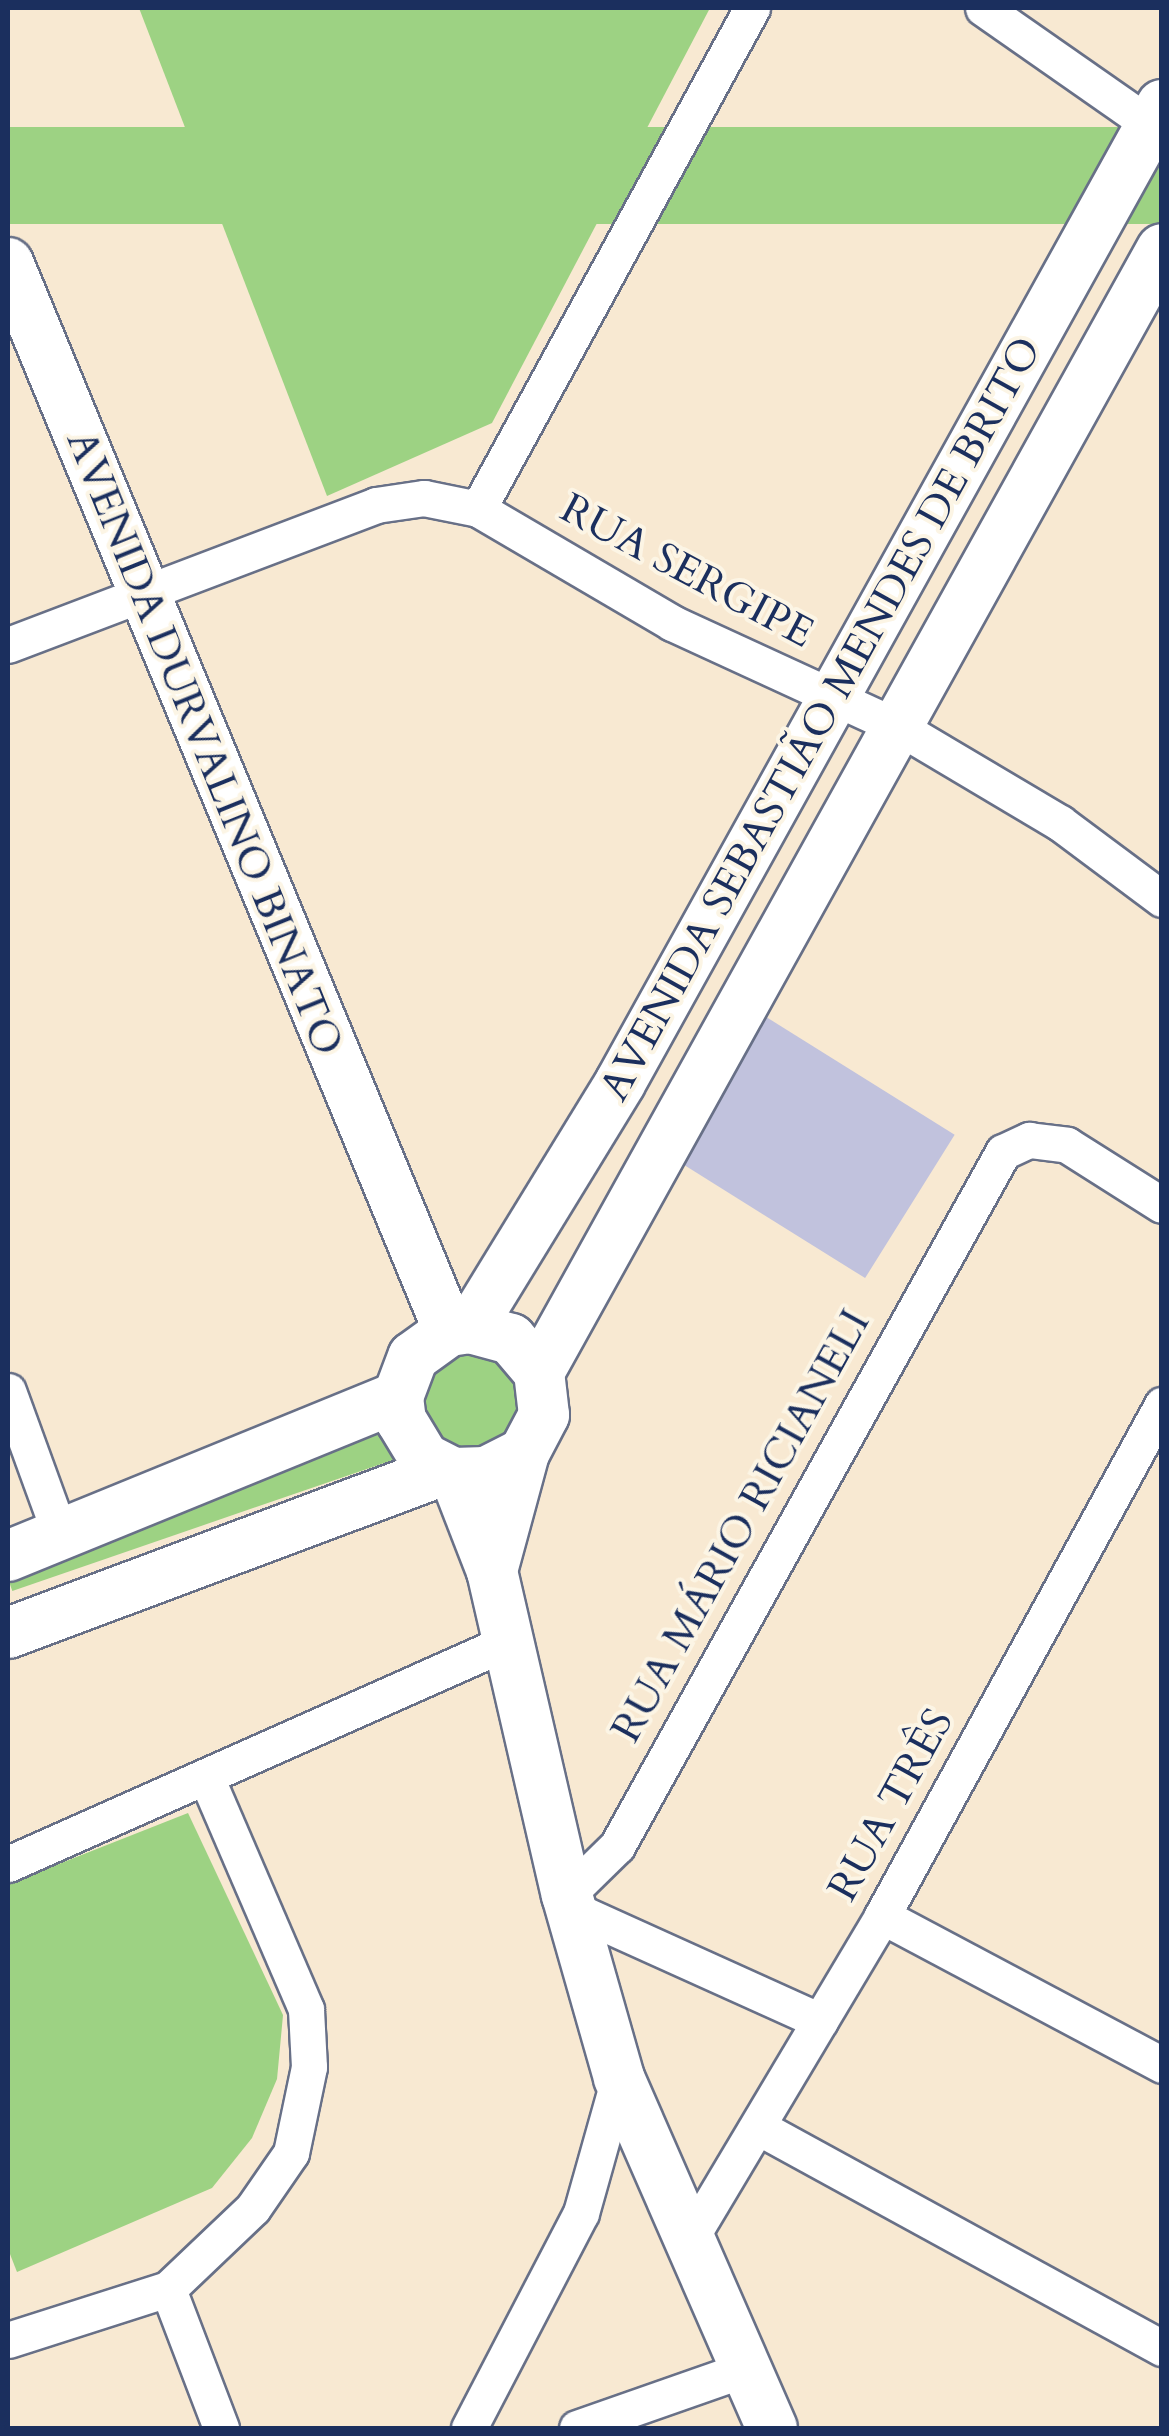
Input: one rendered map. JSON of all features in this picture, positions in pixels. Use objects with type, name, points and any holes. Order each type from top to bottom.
[{"type":"main road","name":"AVENIDA SEBASTIÃO MENDES DE BRITO","points":[[433,1353],[620,1083],[1156,115]]},
{"type":"main road","name":"AVENIDA SEBASTIÃO MENDES DE BRITO","points":[[539,1372],[900,728],[1162,249]]},
{"type":"main road","name":"AVENIDA DURVALINO BINATO","points":[[8,263],[400,1222],[433,1353]]},
{"type":"main road","points":[[8,1556],[433,1353],[511,1339],[539,1372],[544,1415],[524,1453],[492,1571]]},
{"type":"main road","points":[[433,1353],[410,1441],[449,1471],[492,1571],[505,1643],[619,2078],[742,2370],[772,2428]]},
{"type":"main road","points":[[8,1633],[449,1471],[486,1472],[524,1453]]},
{"type":"street","points":[[478,510],[752,8]]},
{"type":"street","points":[[983,8],[1156,115]]},
{"type":"street","name":"RUA SERGIPE","points":[[8,644],[145,597],[376,505],[424,498],[478,510],[672,623],[900,728],[1060,824],[1162,898]]},
{"type":"street","name":"RUA MÁRIO RICIANELI","points":[[570,1902],[617,1846],[978,1187],[1003,1152],[1029,1140],[1068,1146],[1162,1205]]},
{"type":"street","points":[[8,1391],[60,1534]]},
{"type":"street","name":"RUA TRÊS","points":[[688,2242],[760,2128],[882,1916],[1162,1405]]},
{"type":"street","points":[[8,1864],[505,1643]]},
{"type":"street","points":[[8,2340],[168,2289],[254,2208],[291,2153],[309,2067],[306,2009],[206,1777]]},
{"type":"street","points":[[570,1902],[820,2021]]},
{"type":"street","points":[[882,1916],[1162,2065]]},
{"type":"street","points":[[469,2428],[581,2213],[619,2078]]},
{"type":"street","points":[[760,2128],[1162,2348]]},
{"type":"street","points":[[168,2289],[221,2428]]},
{"type":"street","points":[[577,2428],[742,2370]]},
{"type":"shaded area","points":[[763,1015],[955,1135],[865,1278],[673,1158]]},
{"type":"green space","points":[[139,8],[710,8],[492,423],[327,496]]},
{"type":"green space","points":[[8,127],[1161,127],[1161,224],[8,224]]},
{"type":"green space","points":[[470,1355],[488,1359],[504,1369],[514,1385],[518,1403],[514,1421],[504,1437],[488,1447],[470,1451],[452,1447],[436,1437],[426,1421],[422,1403],[426,1385],[436,1369],[452,1359]]},
{"type":"green space","points":[[392,1419],[405,1456],[12,1591],[8,1551]]},
{"type":"green space","points":[[188,1813],[283,2015],[277,2079],[252,2138],[212,2188],[17,2272],[8,2249],[8,1884]]}]
